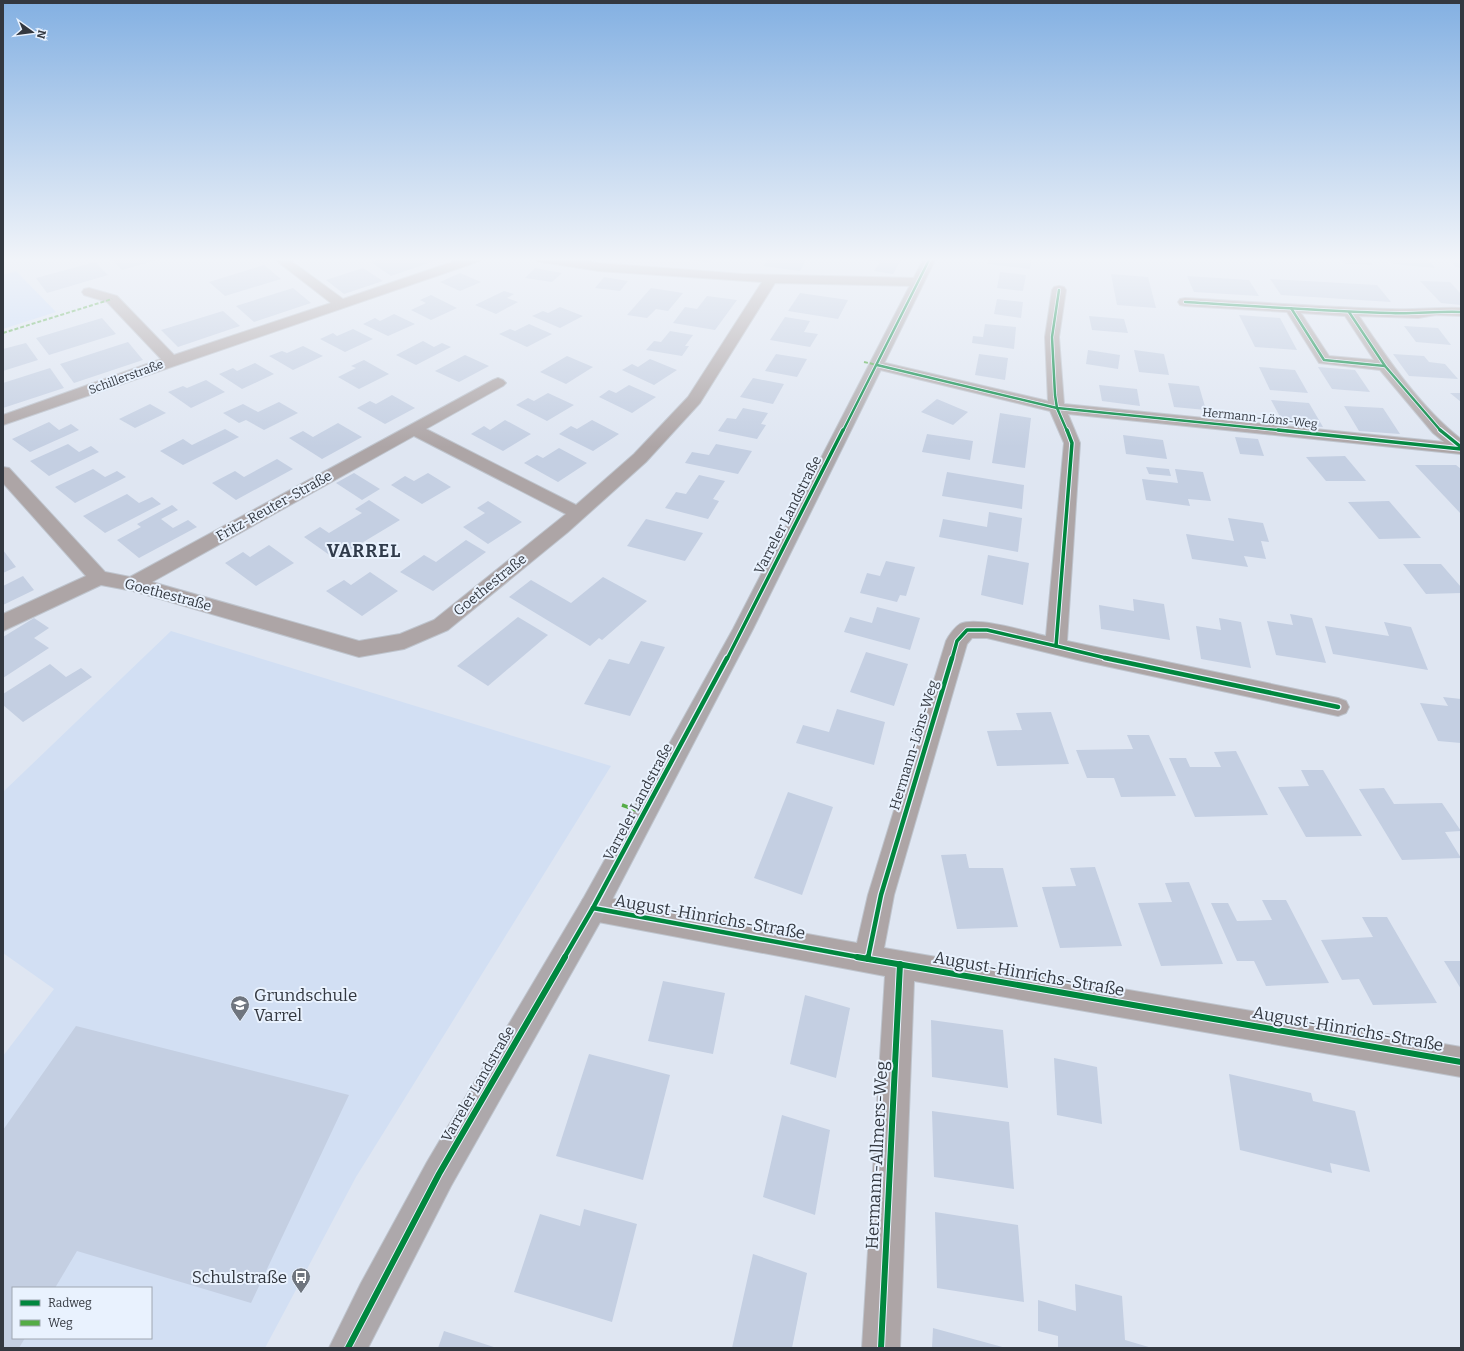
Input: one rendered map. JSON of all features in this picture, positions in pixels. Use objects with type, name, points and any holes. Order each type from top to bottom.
[{"type":"main road","name":"Varreler Landstraße","points":[[348,1348],[443,1167],[594,908],[743,629],[898,321]]},
{"type":"street","points":[[133,321],[171,360]]},
{"type":"street","name":"Schillerstraße","points":[[3,420],[171,360],[286,321]]},
{"type":"street","name":"Goethestraße","points":[[98,578],[133,584],[359,649],[404,642],[441,625],[578,513],[640,458],[694,400],[744,321]]},
{"type":"street","points":[[1054,321],[1052,337],[1055,395],[1058,408],[1072,443],[1056,646]]},
{"type":"street","points":[[1299,321],[1324,360],[1385,366]]},
{"type":"street","points":[[1354,321],[1385,366],[1439,430],[1461,448]]},
{"type":"street","name":"Hermann-Löns-Weg","points":[[877,365],[1058,408],[1461,448]]},
{"type":"street","name":"Fritz-Reuter-Straße","points":[[133,584],[498,383]]},
{"type":"street","points":[[414,429],[578,513]]},
{"type":"street","points":[[3,472],[98,578],[3,623]]},
{"type":"street","name":"Hermann-Löns-Weg","points":[[868,959],[881,895],[957,641],[966,630],[987,630],[1082,653],[1338,707]]},
{"type":"street","name":"August-Hinrichs-Straße","points":[[594,908],[868,959],[1461,1062]]},
{"type":"street","name":"Hermann-Allmers-Weg","points":[[881,1348],[900,964]]},
{"type":"shaded area","points":[[3,321],[28,321],[3,329]]},
{"type":"shaded area","name":"Grundschule Varrel","points":[[171,631],[611,766],[356,1177],[265,1348],[3,1348],[3,1056],[54,989],[3,953],[3,792]]},
{"type":"building","points":[[92,321],[105,321],[116,334],[49,355],[36,338]]},
{"type":"building","points":[[190,321],[234,321],[240,326],[178,347],[161,330]]},
{"type":"building","points":[[369,321],[409,321],[415,324],[388,336],[363,324]]},
{"type":"building","points":[[544,321],[573,321],[560,328]]},
{"type":"building","points":[[674,321],[722,321],[715,330],[673,323]]},
{"type":"building","points":[[782,321],[810,321],[804,332],[818,334],[810,347],[770,340]]},
{"type":"building","points":[[1090,321],[1125,321],[1128,333],[1092,330]]},
{"type":"building","points":[[1242,321],[1282,321],[1297,350],[1255,347]]},
{"type":"building","points":[[529,324],[552,334],[527,347],[499,334],[510,329],[515,331]]},
{"type":"building","points":[[985,324],[1016,327],[1014,349],[972,343],[973,336],[983,337]]},
{"type":"building","points":[[1404,326],[1438,328],[1451,345],[1416,342]]},
{"type":"building","points":[[353,329],[373,339],[345,352],[320,339],[333,333],[337,336]]},
{"type":"building","points":[[670,331],[693,335],[685,346],[689,346],[682,356],[646,350],[654,341],[661,342]]},
{"type":"building","points":[[423,341],[434,347],[442,343],[451,347],[416,365],[396,355]]},
{"type":"building","points":[[128,342],[143,360],[74,383],[60,364]]},
{"type":"building","points":[[26,343],[38,360],[3,371],[3,349]]},
{"type":"building","points":[[303,346],[323,356],[293,370],[269,356],[282,351],[287,353]]},
{"type":"building","points":[[1088,350],[1120,355],[1118,369],[1086,364]]},
{"type":"building","points":[[1134,350],[1164,354],[1169,375],[1139,372]]},
{"type":"building","points":[[776,354],[807,359],[797,377],[765,371]]},
{"type":"building","points":[[979,354],[1008,358],[1005,380],[975,375]]},
{"type":"building","points":[[1393,354],[1424,356],[1429,362],[1445,364],[1458,379],[1409,376]]},
{"type":"building","points":[[465,355],[489,366],[459,382],[435,371]]},
{"type":"building","points":[[567,356],[593,367],[566,384],[540,372]]},
{"type":"building","points":[[650,359],[677,370],[654,385],[622,370],[632,364],[638,367]]},
{"type":"building","points":[[364,360],[389,374],[359,389],[338,377],[356,368],[351,366]]},
{"type":"building","points":[[255,363],[274,374],[242,389],[219,374],[233,368],[237,371]]},
{"type":"building","points":[[1259,367],[1295,370],[1308,393],[1270,390]]},
{"type":"building","points":[[1318,367],[1355,370],[1370,392],[1332,389]]},
{"type":"building","points":[[50,368],[64,388],[3,408],[3,383]]},
{"type":"building","points":[[753,378],[784,384],[773,404],[740,397]]},
{"type":"building","points":[[206,380],[225,392],[191,408],[168,392],[183,386],[187,388]]},
{"type":"building","points":[[1168,383],[1199,386],[1206,410],[1174,407]]},
{"type":"building","points":[[629,385],[656,397],[632,413],[599,397],[609,390],[616,393]]},
{"type":"building","points":[[1099,385],[1137,389],[1140,406],[1102,401]]},
{"type":"building","points":[[548,393],[574,405],[547,421],[516,405],[528,398],[534,401]]},
{"type":"building","points":[[1450,393],[1461,393],[1461,402]]},
{"type":"building","points":[[392,395],[415,408],[385,424],[357,408],[370,401],[376,404]]},
{"type":"building","points":[[937,399],[968,412],[953,425],[921,412]]},
{"type":"building","points":[[1271,400],[1309,403],[1323,427],[1284,424]]},
{"type":"building","points":[[279,402],[298,413],[264,430],[246,420],[239,423],[223,413],[243,404],[258,412]]},
{"type":"building","points":[[150,404],[166,413],[135,428],[119,419]]},
{"type":"building","points":[[1344,406],[1383,408],[1400,434],[1359,431]]},
{"type":"building","points":[[743,408],[768,413],[761,424],[766,425],[757,439],[718,431],[727,418],[736,419]]},
{"type":"building","points":[[1000,413],[1031,418],[1025,468],[992,463]]},
{"type":"building","points":[[505,420],[531,434],[503,451],[471,434],[484,426],[490,430]]},
{"type":"building","points":[[592,420],[619,434],[593,451],[559,434],[571,426],[577,429]]},
{"type":"building","points":[[49,422],[59,430],[71,424],[79,430],[30,452],[12,439]]},
{"type":"building","points":[[338,423],[362,437],[322,459],[289,438],[303,431],[313,437]]},
{"type":"building","points":[[225,429],[239,437],[183,465],[160,451],[183,439],[192,445]]},
{"type":"building","points":[[927,434],[973,441],[970,460],[922,452]]},
{"type":"building","points":[[1123,435],[1163,440],[1167,459],[1126,454]]},
{"type":"building","points":[[1235,437],[1258,439],[1264,456],[1240,454]]},
{"type":"building","points":[[68,444],[79,452],[91,446],[99,452],[49,476],[30,461]]},
{"type":"building","points":[[716,444],[752,451],[738,474],[685,463],[692,452],[709,455]]},
{"type":"building","points":[[559,448],[587,463],[558,482],[524,463],[537,455],[543,458]]},
{"type":"building","points":[[1345,456],[1366,481],[1326,481],[1306,457]]},
{"type":"building","points":[[277,459],[293,469],[236,500],[212,483],[235,471],[244,477]]},
{"type":"building","points":[[1415,465],[1456,465],[1461,469],[1461,514]]},
{"type":"building","points":[[1146,467],[1169,469],[1171,476],[1149,474]]},
{"type":"building","points":[[93,469],[105,477],[117,471],[126,477],[75,503],[55,487]]},
{"type":"building","points":[[1175,469],[1203,472],[1211,501],[1188,499],[1190,506],[1146,500],[1142,479],[1178,483]]},
{"type":"building","points":[[947,472],[1024,485],[1022,509],[942,496]]},
{"type":"building","points":[[354,473],[380,489],[362,500],[336,483]]},
{"type":"building","points":[[428,473],[451,487],[422,504],[391,485],[405,476],[414,481]]},
{"type":"building","points":[[699,475],[725,481],[713,499],[719,501],[708,519],[665,508],[676,492],[686,494]]},
{"type":"building","points":[[127,494],[139,503],[152,497],[161,504],[105,533],[83,516]]},
{"type":"building","points":[[369,500],[400,520],[335,559],[304,537],[320,527],[329,533],[362,513],[355,509]]},
{"type":"building","points":[[488,501],[522,522],[488,544],[463,527],[485,513],[477,508]]},
{"type":"building","points":[[1389,501],[1421,538],[1379,539],[1348,502]]},
{"type":"building","points":[[172,505],[178,510],[161,519],[173,528],[188,520],[197,527],[139,558],[117,540],[141,527],[137,524]]},
{"type":"building","points":[[989,512],[1022,518],[1018,552],[939,537],[943,519],[987,527]]},
{"type":"building","points":[[1228,518],[1263,523],[1269,542],[1261,541],[1266,559],[1244,556],[1248,567],[1192,559],[1186,534],[1234,541]]},
{"type":"building","points":[[646,519],[703,533],[685,561],[627,546]]},
{"type":"building","points":[[466,540],[486,552],[433,591],[400,572],[424,555],[436,562]]},
{"type":"building","points":[[269,545],[294,563],[256,586],[225,563],[243,552],[250,557]]},
{"type":"building","points":[[3,550],[16,567],[3,573]]},
{"type":"building","points":[[988,555],[1029,563],[1023,605],[981,595]]},
{"type":"building","points":[[886,561],[915,567],[906,596],[900,595],[897,602],[860,593],[867,573],[880,576]]},
{"type":"building","points":[[1403,564],[1441,564],[1461,587],[1461,593],[1426,594]]},
{"type":"building","points":[[370,572],[398,591],[362,616],[326,591],[344,580],[351,585]]},
{"type":"building","points":[[23,576],[34,590],[3,605],[3,586]]},
{"type":"building","points":[[603,577],[647,601],[602,640],[599,638],[590,646],[509,597],[531,580],[571,603]]},
{"type":"building","points":[[1133,599],[1164,604],[1170,640],[1101,629],[1099,605],[1134,611]]},
{"type":"building","points":[[877,607],[920,618],[910,650],[844,632],[850,617],[872,623]]},
{"type":"building","points":[[1290,614],[1312,618],[1326,663],[1276,655],[1267,621],[1293,625]]},
{"type":"building","points":[[518,617],[548,635],[488,686],[457,666]]},
{"type":"building","points":[[34,618],[49,628],[34,638],[49,648],[3,678],[3,637]]},
{"type":"building","points":[[1219,618],[1241,622],[1251,668],[1201,659],[1196,626],[1221,630]]},
{"type":"building","points":[[1384,622],[1411,627],[1428,670],[1333,654],[1325,626],[1389,636]]},
{"type":"building","points":[[641,641],[665,647],[630,716],[584,704],[609,659],[629,664]]},
{"type":"building","points":[[866,652],[908,664],[894,706],[850,692]]},
{"type":"building","points":[[50,664],[66,677],[81,668],[92,677],[23,722],[3,705],[3,694]]},
{"type":"building","points":[[1443,697],[1461,699],[1461,743],[1438,741],[1420,703],[1448,706]]},
{"type":"building","points":[[837,709],[885,722],[874,765],[796,743],[803,725],[829,732]]},
{"type":"building","points":[[1051,712],[1069,764],[997,766],[987,731],[1022,730],[1016,713]]},
{"type":"building","points":[[1127,735],[1149,735],[1176,796],[1121,797],[1114,778],[1087,778],[1076,750],[1133,749]]},
{"type":"building","points":[[1236,751],[1268,815],[1195,817],[1169,758],[1186,758],[1190,767],[1221,767],[1214,752]]},
{"type":"building","points":[[1301,770],[1323,770],[1362,836],[1306,837],[1278,787],[1309,786]]},
{"type":"building","points":[[1384,788],[1394,804],[1442,803],[1461,831],[1445,832],[1461,858],[1402,860],[1359,789]]},
{"type":"building","points":[[788,792],[833,807],[802,895],[754,878]]},
{"type":"building","points":[[966,854],[969,868],[1003,868],[1018,927],[957,929],[941,855]]},
{"type":"building","points":[[1095,867],[1122,946],[1060,948],[1042,887],[1076,886],[1070,868]]},
{"type":"building","points":[[1189,882],[1223,964],[1161,966],[1138,903],[1172,902],[1165,883]]},
{"type":"building","points":[[1262,900],[1286,900],[1329,983],[1266,986],[1254,961],[1237,961],[1211,903],[1228,903],[1237,921],[1272,920]]},
{"type":"building","points":[[1362,917],[1387,917],[1437,1003],[1373,1005],[1359,979],[1342,980],[1321,940],[1373,937]]},
{"type":"building","points":[[1444,961],[1461,961],[1461,989]]},
{"type":"building","points":[[663,981],[725,993],[713,1054],[648,1041]]},
{"type":"building","points":[[805,995],[850,1008],[836,1078],[790,1064]]},
{"type":"building","points":[[931,1020],[1003,1030],[1008,1088],[932,1077]]},
{"type":"building","points":[[76,1026],[349,1095],[251,1303],[77,1251],[56,1287],[12,1287],[12,1339],[24,1339],[19,1348],[3,1348],[3,1130]]},
{"type":"building","points":[[589,1054],[670,1075],[643,1180],[556,1156]]},
{"type":"building","points":[[1054,1058],[1097,1067],[1102,1124],[1057,1115]]},
{"type":"building","points":[[1229,1074],[1311,1093],[1313,1101],[1355,1111],[1370,1172],[1330,1163],[1332,1173],[1240,1150]]},
{"type":"building","points":[[932,1111],[1009,1122],[1014,1189],[934,1177]]},
{"type":"building","points":[[782,1115],[830,1130],[815,1215],[763,1197]]},
{"type":"building","points":[[584,1209],[637,1224],[612,1322],[514,1292],[540,1214],[580,1226]]},
{"type":"building","points":[[935,1212],[1018,1225],[1024,1302],[937,1288]]},
{"type":"building","points":[[753,1254],[807,1273],[792,1348],[732,1348]]},
{"type":"building","points":[[1075,1284],[1122,1296],[1125,1340],[1152,1348],[1058,1348],[1058,1336],[1038,1331],[1038,1300],[1076,1311]]},
{"type":"building","points":[[933,1328],[1006,1348],[932,1348]]},
{"type":"building","points":[[444,1331],[497,1348],[438,1348]]},
{"type":"marked path","points":[[3,333],[41,321]]},
{"type":"marked path","points":[[864,362],[877,365]]},
{"type":"marked path","points":[[622,805],[644,813]]},
{"type":"cycle path","points":[[348,1348],[439,1174],[593,908],[743,629],[898,321]]},
{"type":"cycle path","points":[[868,959],[881,895],[957,641],[967,630],[987,630],[1056,646],[1072,443],[1057,408],[1055,395],[1052,337],[1054,321]]},
{"type":"cycle path","points":[[1299,321],[1324,360],[1385,366]]},
{"type":"cycle path","points":[[1355,321],[1385,366],[1439,430],[1461,447]]},
{"type":"cycle path","points":[[877,365],[1057,408],[1461,449]]},
{"type":"cycle path","points":[[1056,646],[1082,653],[1338,707]]},
{"type":"cycle path","points":[[593,908],[868,959],[1461,1062]]},
{"type":"cycle path","points":[[881,1348],[900,964]]},
{"type":"place","name":"Grundschule Varrel","points":[[240,1022]]},
{"type":"place","name":"Schulstraße","points":[[301,1294]]},
{"type":"district","name":"VARREL","points":[[364,551]]}]
